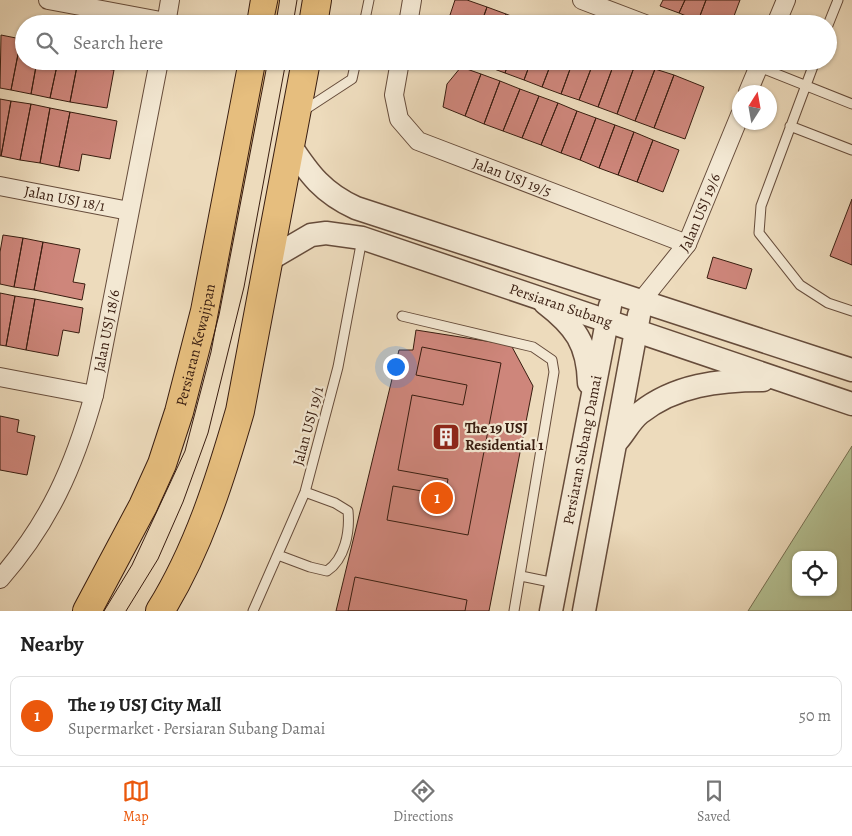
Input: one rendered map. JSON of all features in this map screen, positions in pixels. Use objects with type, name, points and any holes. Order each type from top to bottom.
[{"type":"main road","points":[[262,15],[265,0]]},
{"type":"main road","points":[[315,15],[318,0]]},
{"type":"main road","name":"Persiaran Kewajipan","points":[[87,611],[143,506],[165,455],[194,360],[251,70]]},
{"type":"main road","points":[[160,611],[193,550],[227,455],[240,411],[304,70]]},
{"type":"street","points":[[48,0],[125,15]]},
{"type":"street","points":[[167,15],[170,0]]},
{"type":"street","points":[[410,15],[412,0]]},
{"type":"street","points":[[582,0],[621,15]]},
{"type":"street","points":[[780,15],[786,0]]},
{"type":"street","name":"Jalan USJ 18/6","points":[[3,572],[32,540],[59,493],[84,430],[94,395],[156,70]]},
{"type":"street","name":"Jalan USJ 19/5","points":[[398,70],[394,95],[399,120],[418,141],[687,244]]},
{"type":"street","points":[[749,85],[753,70]]},
{"type":"street","name":"Jalan USJ 19/6","points":[[642,300],[687,244],[734,130]]},
{"type":"street","name":"Persiaran Subang","points":[[290,145],[310,176],[337,199],[356,208],[613,290],[852,370]]},
{"type":"street","name":"Jalan USJ 18/1","points":[[0,186],[129,211]]},
{"type":"street","name":"Persiaran Subang","points":[[270,259],[311,236],[326,233],[362,238],[530,293],[852,404]]},
{"type":"street","name":"Persiaran Subang Damai","points":[[551,611],[613,290]]},
{"type":"street","points":[[530,293],[559,314],[582,341],[588,367],[589,414]]},
{"type":"street","name":"Persiaran Subang Damai","points":[[584,611],[642,300]]},
{"type":"street","points":[[0,377],[94,395]]},
{"type":"street","points":[[616,444],[638,414],[674,392],[729,380],[784,380]]},
{"type":"lane","points":[[366,15],[369,0]]},
{"type":"lane","points":[[832,15],[838,0]]},
{"type":"lane","points":[[295,115],[352,79],[354,70]]},
{"type":"lane","points":[[770,70],[852,104]]},
{"type":"lane","points":[[811,70],[761,206],[759,233],[800,285],[828,303],[852,311]]},
{"type":"lane","points":[[790,126],[852,150]]},
{"type":"lane","name":"Jalan USJ 19/1","points":[[252,611],[305,492],[338,367],[362,238]]},
{"type":"lane","points":[[402,316],[533,348],[552,360],[554,372],[514,611]]},
{"type":"lane","points":[[278,555],[310,568],[327,571],[336,564],[350,526],[348,511],[335,503],[305,492]]},
{"type":"lane","points":[[521,576],[556,583]]},
{"type":"green space","points":[[852,446],[852,611],[748,611]]},
{"type":"building","points":[[455,0],[467,0],[487,7],[484,15],[450,15]]},
{"type":"building","points":[[663,0],[685,0],[679,13],[660,6]]},
{"type":"building","points":[[685,0],[706,0],[700,15],[684,15],[679,13]]},
{"type":"building","points":[[706,0],[740,0],[734,15],[700,15]]},
{"type":"building","points":[[487,7],[506,14],[506,15],[484,15]]},
{"type":"building","points":[[1,35],[15,38],[15,70],[11,90],[0,88]]},
{"type":"building","points":[[15,70],[35,70],[31,94],[11,90]]},
{"type":"building","points":[[35,70],[56,70],[50,98],[31,94]]},
{"type":"building","points":[[56,70],[76,70],[70,102],[50,98]]},
{"type":"building","points":[[76,70],[114,70],[107,108],[70,102]]},
{"type":"building","points":[[459,70],[470,70],[481,74],[465,116],[443,107],[447,84]]},
{"type":"building","points":[[506,70],[528,70],[524,80],[505,73]]},
{"type":"building","points":[[528,70],[549,70],[542,87],[524,80]]},
{"type":"building","points":[[549,70],[570,70],[561,94],[542,87]]},
{"type":"building","points":[[570,70],[591,70],[579,100],[561,94]]},
{"type":"building","points":[[591,70],[612,70],[598,107],[579,100]]},
{"type":"building","points":[[612,70],[633,70],[617,114],[598,107]]},
{"type":"building","points":[[633,70],[655,70],[635,121],[617,114]]},
{"type":"building","points":[[655,70],[674,75],[654,128],[635,121]]},
{"type":"building","points":[[481,74],[500,81],[484,124],[465,116]]},
{"type":"building","points":[[674,75],[704,87],[685,139],[654,128]]},
{"type":"building","points":[[500,81],[520,89],[503,131],[484,124]]},
{"type":"building","points":[[520,89],[539,96],[522,138],[503,131]]},
{"type":"building","points":[[539,96],[558,103],[541,145],[522,138]]},
{"type":"building","points":[[0,99],[11,101],[1,156],[0,156]]},
{"type":"building","points":[[11,101],[31,104],[20,160],[1,156]]},
{"type":"building","points":[[558,103],[577,111],[561,153],[541,145]]},
{"type":"building","points":[[31,104],[50,108],[40,163],[20,160]]},
{"type":"building","points":[[50,108],[70,112],[59,167],[40,163]]},
{"type":"building","points":[[577,111],[596,118],[580,160],[561,153]]},
{"type":"building","points":[[70,112],[117,121],[110,159],[82,154],[79,171],[59,167]]},
{"type":"building","points":[[596,118],[615,125],[599,168],[580,160]]},
{"type":"building","points":[[615,125],[634,132],[618,175],[599,168]]},
{"type":"building","points":[[634,132],[653,140],[637,182],[618,175]]},
{"type":"building","points":[[653,140],[679,150],[663,192],[637,182]]},
{"type":"building","points":[[852,199],[852,265],[830,256]]},
{"type":"building","points":[[3,235],[23,238],[14,287],[0,284],[0,252]]},
{"type":"building","points":[[23,238],[43,242],[34,290],[14,287]]},
{"type":"building","points":[[43,242],[80,249],[73,282],[85,284],[82,300],[34,290]]},
{"type":"building","points":[[713,257],[752,269],[746,289],[707,278]]},
{"type":"building","points":[[0,293],[15,296],[6,346],[0,345]]},
{"type":"building","points":[[15,296],[35,299],[26,350],[6,346]]},
{"type":"building","points":[[35,299],[83,308],[79,333],[63,330],[58,356],[26,350]]},
{"type":"building","points":[[416,330],[511,345],[533,386],[489,611],[336,611],[399,350],[413,350]]},
{"type":"building","name":"The 19 USJ Residential 1","points":[[422,347],[501,363],[468,535],[387,520],[393,486],[445,495],[448,479],[398,470],[412,395],[463,405],[467,385],[416,375]]},
{"type":"building","points":[[0,416],[19,420],[17,432],[35,436],[27,475],[0,470]]},
{"type":"building","points":[[355,577],[467,600],[465,611],[348,611]]},
{"type":"tram line","points":[[275,15],[278,0]]},
{"type":"tram line","points":[[294,15],[297,0]]},
{"type":"tram line","points":[[104,611],[132,565],[185,451],[211,352],[264,70]]},
{"type":"tram line","points":[[126,611],[158,559],[183,502],[208,433],[244,287],[284,70]]},
{"type":"place","name":"The 19 USJ Residential 1","points":[[446,437]]},
{"type":"place","name":"The 19 USJ City Mall","points":[[437,498]]}]
